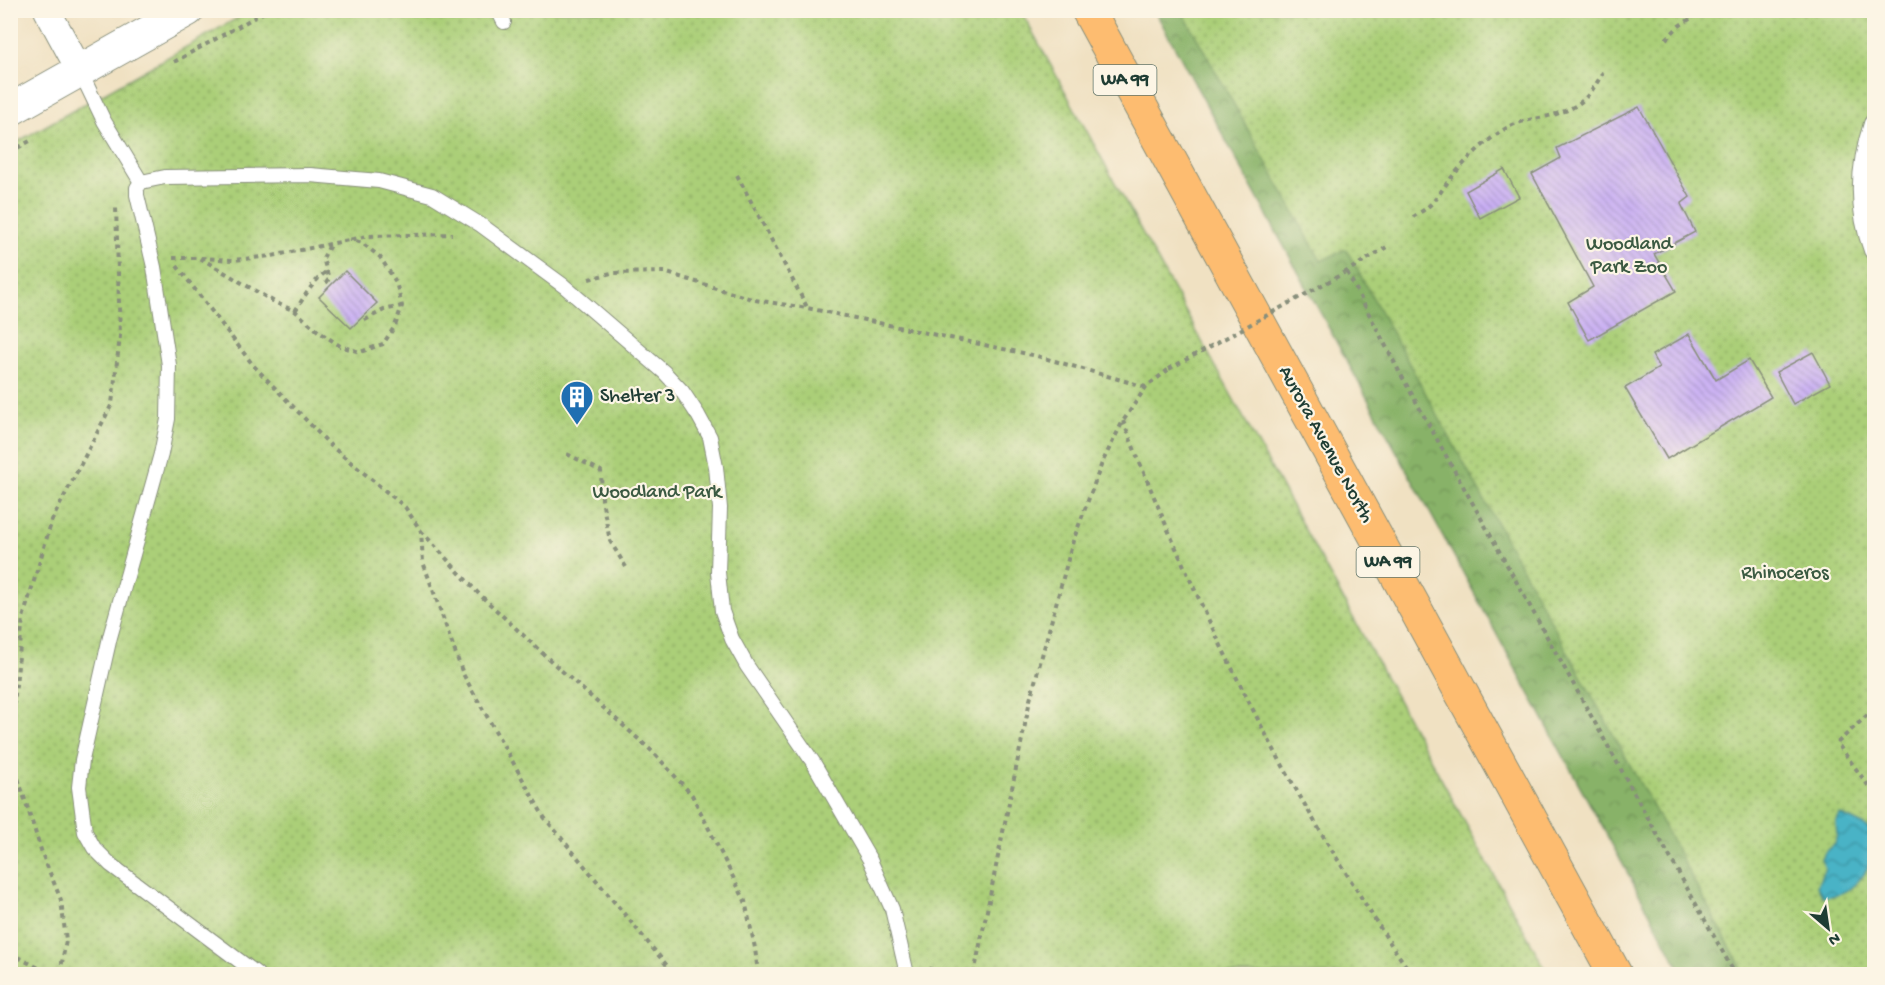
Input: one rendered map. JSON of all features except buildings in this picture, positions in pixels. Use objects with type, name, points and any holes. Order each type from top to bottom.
[{"type":"highway","name":"Aurora Avenue North","points":[[1088,10],[1614,975]]},
{"type":"street","points":[[47,10],[80,71]]},
{"type":"street","points":[[10,110],[188,10]]},
{"type":"street","points":[[1875,124],[1866,156],[1861,199],[1875,250]]},
{"type":"lane","points":[[80,71],[104,121],[141,182]]},
{"type":"lane","points":[[257,975],[111,866],[94,848],[85,832],[80,787],[82,760],[110,637],[162,454],[168,419],[168,365],[154,267],[137,195],[137,188],[141,182],[165,177],[310,175],[379,181],[432,195],[481,225],[564,286],[664,372],[682,391],[710,437],[720,508],[718,572],[722,610],[732,639],[747,666],[813,762],[870,860],[892,909],[907,975]]},
{"type":"path","points":[[174,62],[268,10]]},
{"type":"path","points":[[1666,39],[1679,26],[1704,10]]},
{"type":"path","points":[[1413,217],[1431,204],[1452,177],[1505,129],[1523,120],[1568,110],[1581,103],[1592,93],[1603,72]]},
{"type":"path","points":[[10,152],[30,141]]},
{"type":"path","points":[[737,175],[807,308]]},
{"type":"path","points":[[10,742],[23,618],[52,520],[112,404],[120,336],[116,206]]},
{"type":"path","points":[[453,234],[379,235],[272,256],[233,260],[171,258],[253,365],[331,446],[405,507],[421,531],[478,593],[654,753],[692,795],[746,901],[758,975]]},
{"type":"path","points":[[200,258],[276,303],[295,311],[318,332],[340,346],[360,352],[383,344],[395,326],[402,306],[396,282],[380,257],[362,243],[350,240]]},
{"type":"path","points":[[326,283],[329,279],[322,258],[331,243]]},
{"type":"path","points":[[974,975],[1030,699],[1073,541],[1102,463],[1123,421],[1146,387],[1169,369],[1346,273],[1390,245]]},
{"type":"path","points":[[295,311],[312,284],[327,271]]},
{"type":"path","points":[[564,286],[611,273],[664,272],[755,300],[807,308],[1037,356],[1146,387]]},
{"type":"path","points":[[1346,273],[1735,975]]},
{"type":"path","points":[[365,320],[384,310],[402,306]]},
{"type":"path","points":[[1123,421],[1157,507],[1238,682],[1287,775],[1330,849],[1412,975]]},
{"type":"path","points":[[567,454],[601,471],[602,500],[610,541],[626,567]]},
{"type":"path","points":[[421,531],[423,562],[463,674],[544,817],[674,975]]},
{"type":"path","points":[[1875,709],[1837,743],[1870,788],[1875,791]]},
{"type":"path","points":[[10,753],[43,856],[61,900],[66,940],[60,975]]},
{"type":"path","points":[[10,953],[50,975]]},
{"type":"green space","name":"Woodland Park","points":[[250,11],[1021,11],[1548,974],[11,974],[10,146]]},
{"type":"green space","name":"Woodland Park Zoo","points":[[1155,11],[1240,11],[1874,419],[1874,974],[1683,974]]},
{"type":"green space","name":"Woodland Park Zoo","points":[[1182,11],[1874,11],[1874,974],[1745,974],[1346,249],[1321,261]]},
{"type":"water","points":[[1840,814],[1874,833],[1872,857],[1862,877],[1855,885],[1846,891],[1823,897],[1817,886],[1825,868],[1821,859],[1834,844],[1837,836],[1836,823]]},
{"type":"place","name":"Shelter 3","points":[[577,426]]},
{"type":"park label","name":"Rhinoceros","points":[[1785,574]]}]
